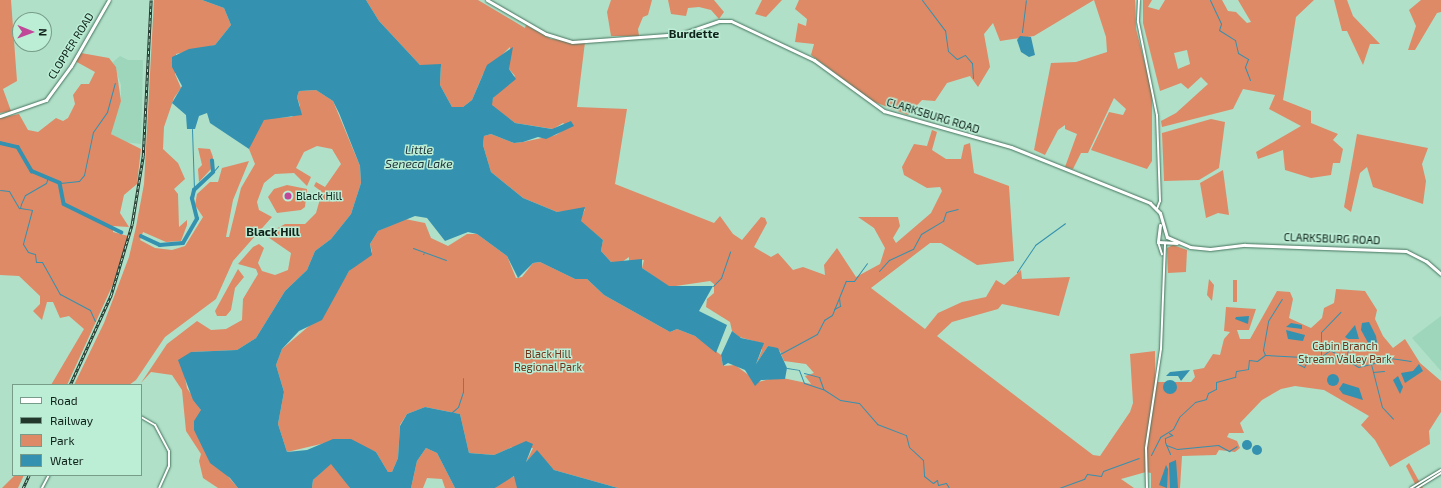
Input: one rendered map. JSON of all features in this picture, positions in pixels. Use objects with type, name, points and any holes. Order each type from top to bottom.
[{"type":"main road","name":"CLOPPER ROAD","points":[[0,116],[46,100],[71,66],[109,0]]},
{"type":"main road","name":"CLARKSBURG ROAD","points":[[487,0],[546,34],[572,42],[676,35],[719,21],[731,21],[814,60],[884,110],[1011,148],[1146,202],[1157,210]]},
{"type":"main road","points":[[1157,210],[1158,242]]},
{"type":"main road","points":[[1157,210],[1166,235],[1165,242]]},
{"type":"main road","name":"CLARKSBURG ROAD","points":[[1158,234],[1166,235],[1180,243]]},
{"type":"main road","name":"CLARKSBURG ROAD","points":[[1158,242],[1180,243],[1210,249],[1252,245],[1403,252],[1410,253],[1441,274]]},
{"type":"street","points":[[1139,0],[1138,22],[1157,115],[1160,201],[1157,210]]},
{"type":"street","points":[[1158,242],[1162,257]]},
{"type":"street","points":[[1147,488],[1148,431],[1161,349],[1162,257],[1165,242]]},
{"type":"street","points":[[142,418],[155,425],[168,451],[169,466],[159,488]]},
{"type":"street","points":[[1411,488],[1441,470]]},
{"type":"street","points":[[1417,488],[1441,473]]},
{"type":"street","points":[[42,488],[48,476]]},
{"type":"shaded area","points":[[120,56],[128,60],[143,60],[141,144],[124,142],[110,133],[121,101],[121,85],[113,62]]},
{"type":"shaded area","points":[[1441,316],[1441,371],[1412,338]]},
{"type":"green space","points":[[0,0],[11,0],[12,52],[15,52],[17,81],[3,89],[11,111],[0,113]]},
{"type":"green space","points":[[154,0],[202,0],[224,8],[231,25],[215,45],[176,54],[175,74],[181,88],[174,98],[164,127],[163,149],[178,163],[185,179],[174,189],[178,194],[179,227],[187,220],[187,225],[181,241],[166,242],[143,232],[140,240],[155,248],[172,250],[185,246],[203,217],[195,205],[197,194],[210,182],[218,182],[222,168],[249,161],[233,200],[226,237],[229,237],[241,188],[255,164],[249,149],[258,125],[266,118],[292,117],[300,106],[297,97],[299,91],[316,90],[333,101],[360,166],[361,183],[351,214],[331,239],[315,251],[307,270],[285,291],[256,338],[237,350],[191,352],[184,372],[187,388],[201,410],[220,467],[238,488],[218,488],[203,478],[199,461],[201,454],[186,431],[182,390],[172,375],[151,372],[141,383],[167,344],[197,321],[211,330],[226,329],[242,320],[243,299],[258,274],[256,269],[238,264],[253,247],[259,244],[264,248],[258,263],[262,271],[275,275],[288,270],[291,253],[265,235],[285,224],[305,224],[316,213],[322,192],[314,186],[316,182],[325,187],[341,164],[332,149],[317,146],[304,152],[296,168],[311,177],[307,186],[294,173],[275,174],[264,183],[257,202],[259,210],[272,217],[233,261],[216,299],[165,337],[136,380],[130,384],[74,384],[104,323],[129,257],[144,184]]},
{"type":"green space","name":"Black Hill Regional Park","points":[[366,0],[478,0],[525,28],[526,25],[551,39],[585,42],[577,107],[627,109],[615,184],[714,223],[720,216],[733,234],[742,240],[761,217],[765,218],[767,223],[754,247],[771,257],[778,253],[793,270],[803,267],[825,275],[824,265],[837,248],[856,277],[880,264],[885,248],[874,228],[858,217],[898,217],[900,226],[893,238],[896,243],[931,213],[942,191],[940,187],[927,188],[904,175],[902,167],[914,144],[927,146],[932,130],[937,132],[932,150],[946,159],[961,159],[964,145],[970,143],[974,173],[1009,186],[1014,261],[977,265],[941,243],[930,243],[871,288],[925,329],[938,313],[962,302],[986,297],[996,280],[1004,285],[1021,270],[1022,279],[1070,277],[1059,316],[1002,304],[998,309],[952,322],[937,336],[1093,455],[1100,456],[1130,412],[1133,403],[1130,354],[1155,351],[1155,382],[1191,382],[1195,377],[1193,370],[1204,368],[1213,354],[1220,355],[1224,339],[1230,332],[1224,331],[1226,307],[1256,309],[1249,330],[1237,330],[1240,339],[1250,339],[1277,291],[1290,292],[1293,299],[1289,318],[1311,328],[1322,318],[1324,308],[1334,303],[1336,289],[1365,291],[1377,310],[1375,319],[1383,336],[1393,348],[1405,339],[1420,363],[1441,381],[1441,412],[1429,431],[1430,444],[1390,467],[1375,440],[1361,425],[1369,416],[1324,390],[1295,386],[1281,389],[1262,400],[1240,423],[1244,433],[1229,433],[1227,437],[1237,441],[1240,448],[1235,452],[1219,450],[1216,455],[1182,456],[1180,488],[1151,488],[1151,473],[1146,472],[1121,479],[1134,488],[618,488],[554,470],[537,451],[526,462],[533,448],[512,447],[494,455],[469,453],[460,414],[425,407],[407,414],[400,425],[398,458],[392,472],[388,472],[376,452],[342,439],[287,452],[278,424],[284,392],[276,365],[282,349],[322,315],[349,271],[372,252],[370,244],[378,231],[405,219],[425,223],[431,238],[448,246],[467,234],[477,234],[507,256],[516,278],[522,277],[533,263],[540,262],[575,279],[587,279],[604,295],[670,332],[677,329],[695,336],[721,355],[723,366],[735,365],[758,382],[778,377],[811,384],[805,376],[814,373],[806,364],[784,361],[780,351],[768,346],[756,364],[762,350],[761,343],[739,337],[732,331],[730,322],[706,307],[707,299],[714,293],[714,284],[710,281],[669,287],[642,268],[644,260],[629,261],[629,257],[619,264],[611,262],[601,251],[603,240],[580,221],[585,209],[557,212],[523,198],[491,172],[483,145],[484,136],[491,134],[514,143],[556,135],[568,127],[563,123],[553,129],[515,123],[491,105],[493,98],[515,76],[509,69],[510,47],[483,74],[472,100],[463,107],[452,107],[440,85],[441,67],[420,65],[379,21]]},
{"type":"green space","points":[[611,0],[652,0],[648,15],[643,17],[638,29],[639,36],[611,36],[607,12]]},
{"type":"green space","points":[[668,0],[714,0],[724,12],[719,19],[711,10],[699,7],[688,8],[686,16],[671,14]]},
{"type":"green space","points":[[762,0],[782,0],[766,17],[755,14]]},
{"type":"green space","points":[[799,0],[1094,0],[1034,36],[1000,41],[993,23],[984,34],[990,67],[978,87],[970,76],[947,83],[935,101],[922,100],[908,115],[872,101],[811,55],[814,44],[795,42],[798,23],[806,26],[807,19],[795,9]]},
{"type":"green space","points":[[1094,0],[1135,0],[1136,29],[1152,91],[1152,161],[1147,169],[1091,150],[1109,112],[1123,115],[1126,109],[1114,98],[1088,153],[1081,153],[1073,169],[1065,167],[1077,134],[1065,129],[1065,125],[1058,130],[1045,155],[1034,150],[1051,63],[1076,62],[1107,52],[1106,37]]},
{"type":"green space","points":[[1143,0],[1152,0],[1148,7],[1159,10],[1165,0],[1222,0],[1228,11],[1236,12],[1247,23],[1251,22],[1238,0],[1314,0],[1296,17],[1283,100],[1311,111],[1311,123],[1338,134],[1333,140],[1343,149],[1340,163],[1333,163],[1331,175],[1311,178],[1285,170],[1283,150],[1258,159],[1256,152],[1301,126],[1269,109],[1275,95],[1243,89],[1233,109],[1162,127],[1161,121],[1176,113],[1208,84],[1201,77],[1188,89],[1181,83],[1160,91],[1143,23]],"holes":[[[1187,50],[1190,64],[1178,69],[1174,53]]]},
{"type":"green space","points":[[1334,0],[1347,0],[1353,16],[1380,44],[1370,44],[1363,65],[1347,31],[1342,31]]},
{"type":"green space","points":[[1421,0],[1441,0],[1441,12],[1437,13],[1415,50],[1408,50],[1416,26],[1409,10]]},
{"type":"green space","points":[[81,53],[109,58],[116,67],[121,101],[111,134],[141,149],[137,184],[124,195],[120,213],[129,227],[113,226],[113,232],[128,236],[114,282],[67,384],[52,384],[84,329],[69,316],[60,318],[53,302],[47,302],[42,320],[33,311],[40,304],[40,296],[19,276],[0,275],[0,118],[19,114],[28,130],[38,132],[56,118],[63,121],[68,118],[75,104],[73,95],[81,84],[89,84],[95,72],[75,61]]},
{"type":"green space","points":[[1211,119],[1225,122],[1219,168],[1199,180],[1164,181],[1162,133]]},
{"type":"green space","points":[[1357,134],[1428,148],[1422,164],[1426,181],[1423,204],[1373,187],[1367,167],[1360,173],[1351,212],[1344,207]]},
{"type":"green space","points":[[198,148],[210,149],[213,157],[211,169],[199,182],[198,169],[202,165]]},
{"type":"green space","points":[[1223,170],[1229,215],[1218,213],[1206,218],[1200,183]]},
{"type":"green space","points":[[287,185],[307,189],[305,207],[301,210],[277,213],[268,197],[274,189]]},
{"type":"green space","points":[[1173,245],[1187,250],[1186,272],[1168,273],[1167,248]]},
{"type":"green space","points":[[238,269],[244,277],[235,288],[231,310],[226,316],[217,316],[215,311]]},
{"type":"green space","points":[[1209,279],[1214,285],[1212,301],[1207,295]]},
{"type":"green space","points":[[1233,280],[1237,280],[1237,302],[1233,302]]},
{"type":"green space","points":[[426,448],[437,453],[455,488],[445,488],[442,479],[427,478],[423,488],[411,488],[417,461]]},
{"type":"green space","points":[[331,463],[338,469],[350,488],[312,488],[313,480]]},
{"type":"green space","points":[[1409,463],[1423,488],[1417,488],[1406,466]]},
{"type":"green space","points":[[14,476],[24,476],[18,488],[2,488]]},
{"type":"green space","points":[[515,476],[518,488],[495,488],[502,481]]},
{"type":"water","name":"Little Seneca Lake","points":[[202,0],[366,0],[379,21],[420,65],[441,64],[440,85],[452,107],[463,107],[472,100],[487,65],[513,47],[509,69],[516,79],[493,98],[492,105],[515,123],[552,129],[571,121],[574,126],[546,139],[538,137],[523,142],[514,143],[491,134],[484,136],[483,145],[491,172],[523,198],[557,212],[585,207],[581,221],[603,240],[601,251],[611,262],[642,259],[642,268],[669,286],[713,286],[699,311],[727,325],[716,353],[695,336],[677,329],[670,332],[604,295],[587,279],[575,279],[540,262],[533,263],[518,278],[507,256],[477,234],[468,232],[445,241],[427,218],[415,216],[378,231],[370,244],[372,255],[349,271],[322,320],[299,331],[282,349],[276,365],[284,392],[278,424],[287,452],[307,450],[333,439],[351,439],[376,452],[388,472],[392,472],[398,458],[400,426],[407,414],[425,407],[460,414],[469,453],[494,455],[526,441],[533,444],[526,462],[537,450],[554,470],[618,488],[517,488],[514,476],[495,488],[455,488],[437,453],[426,448],[417,461],[411,488],[350,488],[331,464],[313,480],[312,488],[238,488],[230,478],[210,463],[194,430],[194,421],[201,410],[193,400],[178,360],[191,352],[237,350],[256,338],[285,291],[307,270],[315,251],[331,239],[351,214],[361,183],[360,166],[339,113],[333,101],[316,90],[299,91],[297,97],[302,115],[264,120],[249,149],[210,123],[207,113],[199,116],[195,129],[187,129],[186,115],[172,103],[182,86],[172,67],[172,57],[189,49],[215,45],[231,25],[224,8]]},
{"type":"water","points":[[1020,36],[1031,37],[1035,55],[1029,57],[1021,52],[1017,40]]},
{"type":"water","points":[[1249,316],[1248,324],[1235,319],[1236,317]]},
{"type":"water","points":[[1369,322],[1376,336],[1378,349],[1371,348],[1361,330],[1362,323]]},
{"type":"water","points":[[1291,323],[1302,325],[1302,329],[1286,327]]},
{"type":"water","points":[[1355,325],[1359,339],[1348,339],[1345,337]]},
{"type":"water","points":[[1286,330],[1305,335],[1303,341],[1288,339]]},
{"type":"water","points":[[732,331],[741,338],[764,343],[756,364],[768,346],[778,348],[787,368],[785,379],[761,380],[755,386],[745,370],[728,363],[723,366],[721,355]]},
{"type":"water","points":[[1419,364],[1423,371],[1405,383],[1401,373],[1413,371]]},
{"type":"water","points":[[1190,370],[1181,381],[1178,376],[1166,376],[1170,372]]},
{"type":"water","points":[[1335,374],[1338,375],[1338,385],[1331,386],[1328,385],[1327,378],[1328,375]]},
{"type":"water","points":[[1398,376],[1403,387],[1400,394],[1393,380]]},
{"type":"water","points":[[1170,380],[1175,382],[1177,387],[1175,392],[1170,394],[1165,392],[1163,387],[1165,382]]},
{"type":"water","points":[[1343,383],[1359,388],[1363,400],[1343,394],[1339,389]]},
{"type":"water","points":[[1245,440],[1249,440],[1251,441],[1251,449],[1245,450],[1242,447],[1242,443]]},
{"type":"water","points":[[1255,445],[1259,445],[1262,450],[1259,455],[1255,455],[1252,452],[1252,448]]},
{"type":"water","points":[[1176,460],[1178,488],[1170,488],[1169,463]]},
{"type":"water","points":[[1166,465],[1168,469],[1167,488],[1159,485]]},
{"type":"waterway","points":[[922,0],[945,30],[948,51],[957,59],[965,55],[972,63],[973,78]]},
{"type":"waterway","points":[[1022,32],[1026,0]]},
{"type":"waterway","points":[[1210,0],[1221,24],[1219,30],[1235,40],[1238,53],[1248,59],[1245,67],[1250,80]]},
{"type":"waterway","points":[[60,183],[79,181],[84,175],[93,132],[107,112],[115,83]]},
{"type":"waterway","points":[[192,129],[194,190]]},
{"type":"waterway","points":[[0,143],[18,147],[32,171],[60,183],[64,204],[121,232]]},
{"type":"waterway","points":[[141,236],[160,245],[183,243],[197,219],[192,199],[194,190],[213,172],[212,161]]},
{"type":"waterway","points":[[213,172],[218,166]]},
{"type":"waterway","points":[[48,177],[46,183],[25,195],[21,204],[20,208],[32,210],[23,244],[28,252],[35,254],[36,262],[42,262],[60,294],[90,310],[95,321]]},
{"type":"waterway","points":[[0,190],[9,191],[19,208]]},
{"type":"waterway","points":[[879,271],[889,260],[913,249],[921,234],[943,221],[946,212],[958,209]]},
{"type":"waterway","points":[[1017,272],[1035,245],[1065,223]]},
{"type":"waterway","points":[[413,248],[446,260]]},
{"type":"waterway","points":[[713,286],[721,278],[730,252]]},
{"type":"waterway","points":[[780,354],[817,334],[824,320],[832,315],[846,281],[854,281],[867,263]]},
{"type":"waterway","points":[[834,309],[840,306],[839,298]]},
{"type":"waterway","points":[[1151,455],[1160,437],[1173,429],[1179,417],[1195,402],[1206,399],[1208,393],[1216,389],[1216,382],[1235,377],[1236,371],[1248,369],[1249,360],[1257,361],[1265,355],[1263,350],[1268,321],[1282,299]]},
{"type":"waterway","points":[[1321,355],[1321,332],[1340,312]]},
{"type":"waterway","points":[[1346,361],[1348,348]]},
{"type":"waterway","points":[[1265,355],[1298,357],[1298,364],[1304,367],[1309,358],[1321,357],[1330,350],[1358,367],[1371,364],[1382,407],[1393,419]]},
{"type":"waterway","points":[[1371,364],[1390,358],[1411,361]]},
{"type":"waterway","points":[[787,368],[799,370],[804,383],[823,389],[840,400],[859,403],[877,424],[906,435],[909,447],[923,460],[924,476],[933,483],[937,480],[938,485],[946,483],[949,488]]},
{"type":"waterway","points":[[1373,372],[1384,371]]},
{"type":"waterway","points":[[804,373],[819,377],[823,388]]},
{"type":"waterway","points":[[451,413],[458,407],[463,392],[463,378]]},
{"type":"waterway","points":[[1169,433],[1172,435],[1165,438],[1165,442],[1170,454]]},
{"type":"waterway","points":[[1166,445],[1177,449],[1218,445],[1229,451],[1237,446]]},
{"type":"waterway","points":[[1059,488],[1084,479],[1087,474],[1101,476],[1103,471],[1139,458]]},
{"type":"railway","points":[[70,384],[111,295],[132,224],[143,156],[151,0]]},
{"type":"railway","points":[[23,488],[29,476]]},
{"type":"place","name":"Black Hill","points":[[288,196]]},
{"type":"district","name":"Burdette","points":[[694,34]]},
{"type":"district","name":"Black Hill","points":[[273,232]]},
{"type":"park label","name":"Cabin Branch Stream Valley Park","points":[[1345,353]]}]
